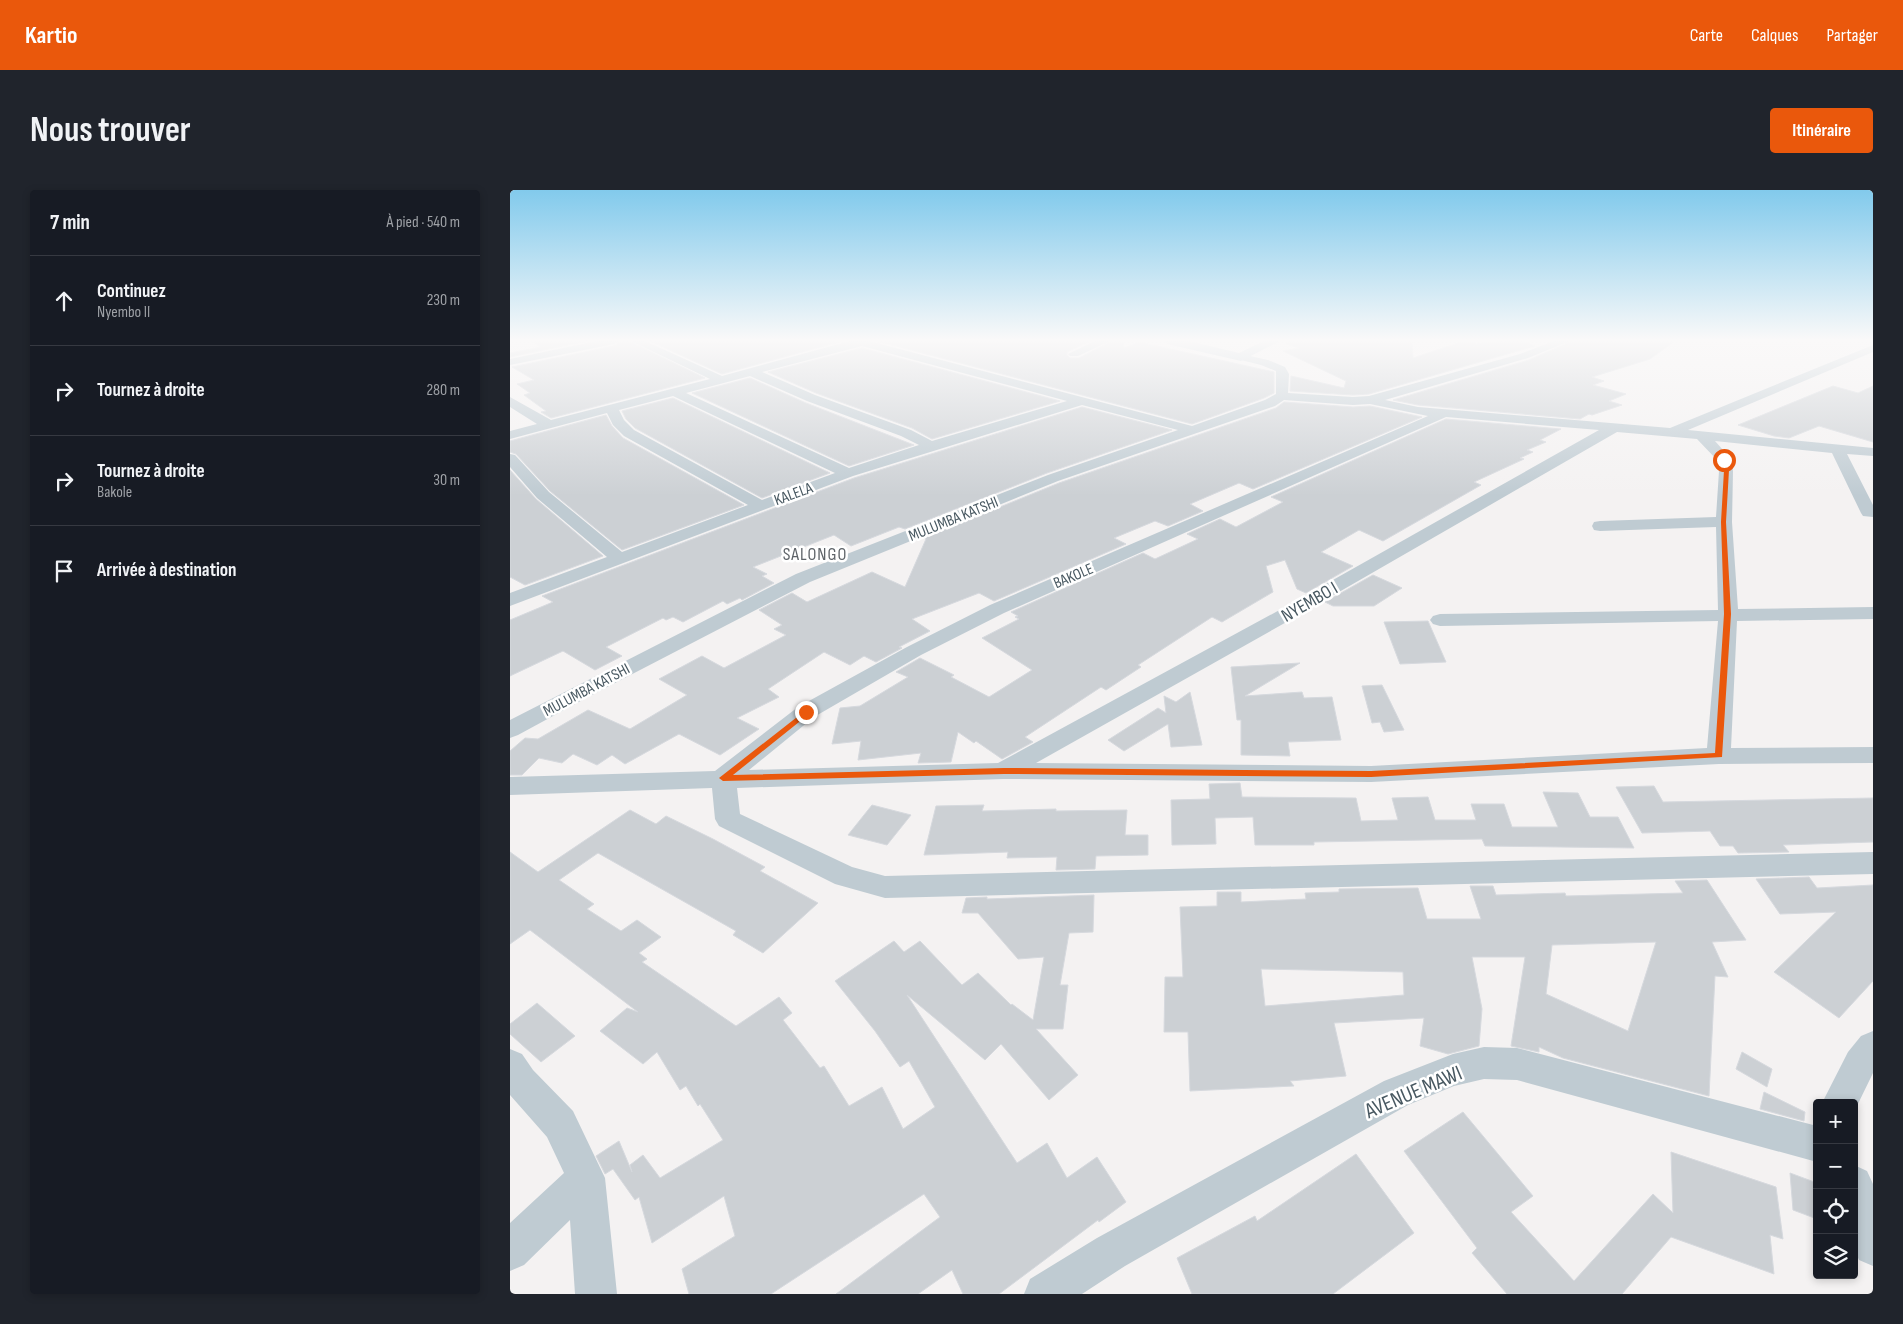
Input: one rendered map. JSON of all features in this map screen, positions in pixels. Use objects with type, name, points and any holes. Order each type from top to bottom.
[{"type":"street","points":[[510,435],[612,410],[673,393]]},
{"type":"street","points":[[676,393],[848,473]]},
{"type":"street","points":[[798,393],[906,433],[931,446]]},
{"type":"street","points":[[1048,393],[1193,430]]},
{"type":"street","points":[[1282,393],[1282,396],[1353,401],[1370,400],[1396,393]]},
{"type":"street","points":[[1671,432],[1766,393]]},
{"type":"street","name":"MULUMBA KATSHI","points":[[510,730],[803,578],[1053,478],[1270,403],[1282,396]]},
{"type":"street","points":[[1370,400],[1418,411],[1671,432],[1873,452]]},
{"type":"street","points":[[510,401],[549,425]]},
{"type":"street","name":"KALELA","points":[[513,597],[848,473],[1080,401]]},
{"type":"street","points":[[612,410],[618,422],[629,433],[760,505]]},
{"type":"street","name":"BAKOLE","points":[[723,778],[806,712],[914,651],[996,609],[1445,412]]},
{"type":"street","name":"NYEMBO I","points":[[1004,771],[1292,611],[1613,428]]},
{"type":"street","points":[[1701,435],[1724,460]]},
{"type":"street","points":[[1719,756],[1728,614],[1724,522],[1726,470],[1724,460],[1731,439]]},
{"type":"street","points":[[1837,449],[1869,513]]},
{"type":"street","points":[[510,458],[543,495],[619,558]]},
{"type":"street","points":[[1600,526],[1724,522]]},
{"type":"street","points":[[1440,620],[1873,613]]},
{"type":"street","points":[[510,786],[723,778],[1004,771],[1371,774],[1719,756],[1873,755]]},
{"type":"street","points":[[723,778],[728,819],[845,876],[885,887],[1873,863]]},
{"type":"street","points":[[1842,1099],[1860,1064],[1873,1047]]},
{"type":"street","name":"AVENUE MAWI","points":[[1045,1294],[1111,1252],[1396,1093],[1453,1070],[1484,1063],[1517,1064],[1813,1143]]},
{"type":"street","points":[[510,1065],[520,1082],[560,1124],[586,1178],[596,1294]]},
{"type":"street","points":[[510,1250],[586,1178]]},
{"type":"street","points":[[1856,1189],[1873,1246]]},
{"type":"building","points":[[530,393],[649,393],[551,418],[541,412],[546,411],[524,395]]},
{"type":"building","points":[[692,393],[783,393],[914,445],[849,466]]},
{"type":"building","points":[[816,393],[1028,393],[1060,401],[932,439],[912,428]]},
{"type":"building","points":[[1073,393],[1274,393],[1264,398],[1192,424]]},
{"type":"building","points":[[1314,393],[1374,393],[1353,395]]},
{"type":"building","points":[[1418,393],[1626,394],[1609,401],[1622,405],[1592,415],[1589,414],[1580,419],[1418,405],[1393,400]]},
{"type":"building","points":[[1817,393],[1873,393],[1873,442],[1819,426],[1789,438],[1774,436],[1738,425]]},
{"type":"building","points":[[673,398],[830,473],[762,498],[635,428],[626,419],[622,411]]},
{"type":"building","points":[[1284,402],[1353,407],[1370,406],[1422,417],[1253,489],[1239,483],[1190,504],[1203,511],[1168,526],[1155,521],[1114,538],[1126,544],[994,601],[979,593],[912,619],[930,631],[899,647],[902,648],[876,662],[864,656],[850,665],[824,652],[768,689],[779,697],[737,718],[759,729],[720,755],[679,734],[625,764],[612,755],[597,765],[573,754],[562,763],[539,758],[522,775],[510,775],[510,751],[525,738],[538,739],[588,710],[630,729],[687,695],[659,679],[702,656],[724,668],[786,635],[774,629],[782,625],[759,610],[792,593],[807,602],[872,572],[905,587],[926,539],[924,538],[1059,483],[1276,408]]},
{"type":"building","points":[[1082,407],[1172,430],[1047,473],[905,529],[899,527],[851,546],[834,535],[753,567],[767,574],[762,576],[774,583],[742,600],[740,598],[727,604],[723,601],[683,622],[673,617],[666,620],[663,618],[606,647],[622,656],[595,670],[563,651],[510,676],[510,620],[553,602],[542,596],[854,478]]},
{"type":"building","points":[[606,415],[612,426],[623,438],[744,505],[622,550],[550,491],[516,454],[510,452],[510,441]]},
{"type":"building","points":[[1446,419],[1561,429],[1540,440],[1546,442],[1527,450],[1533,452],[1520,458],[1524,459],[1474,482],[1481,485],[1383,541],[1359,530],[1321,552],[1353,566],[1306,593],[1297,589],[1285,560],[1266,566],[1273,592],[1222,622],[1212,617],[1138,665],[1141,667],[1106,690],[1101,687],[1025,737],[1033,742],[1002,759],[976,741],[974,743],[958,732],[951,762],[918,763],[921,753],[858,760],[861,741],[832,744],[840,708],[860,706],[908,677],[896,672],[920,658],[954,675],[951,677],[989,697],[1032,670],[982,638],[1019,619],[1015,617],[1018,616],[1011,612],[1143,553],[1155,559],[1198,539],[1187,534],[1220,519],[1236,527],[1283,502],[1271,497]]},
{"type":"building","points":[[510,470],[536,499],[603,556],[525,585],[510,577]]},
{"type":"building","points":[[1373,575],[1402,588],[1374,606],[1333,606],[1325,602]]},
{"type":"building","points":[[1428,621],[1446,662],[1400,664],[1384,622]]},
{"type":"building","points":[[1300,663],[1245,696],[1302,692],[1304,698],[1332,697],[1341,740],[1288,742],[1290,756],[1241,755],[1241,720],[1237,720],[1231,667]]},
{"type":"building","points":[[1382,685],[1404,730],[1384,732],[1380,722],[1372,723],[1362,686]]},
{"type":"building","points":[[1190,692],[1202,745],[1171,747],[1168,724],[1124,751],[1108,740],[1158,708],[1166,713],[1164,696],[1176,702]]},
{"type":"building","points":[[1240,783],[1242,797],[1356,798],[1361,821],[1398,820],[1392,798],[1428,797],[1435,820],[1476,820],[1471,804],[1504,804],[1512,827],[1558,827],[1543,792],[1578,793],[1590,817],[1618,817],[1634,848],[1485,846],[1482,839],[1314,842],[1314,845],[1255,845],[1253,817],[1215,818],[1216,844],[1172,845],[1171,800],[1210,799],[1209,784]]},
{"type":"building","points":[[1654,786],[1663,802],[1873,798],[1873,842],[1783,845],[1789,852],[1738,853],[1733,846],[1720,846],[1710,831],[1642,833],[1616,787]]},
{"type":"building","points":[[872,805],[911,815],[887,845],[848,835]]},
{"type":"building","points":[[984,805],[982,811],[1127,810],[1125,835],[1148,835],[1148,855],[1096,856],[1095,869],[1056,870],[1057,857],[1007,858],[1008,852],[924,855],[936,806]]},
{"type":"building","points":[[630,810],[656,824],[666,816],[713,839],[765,867],[760,871],[818,903],[763,953],[733,935],[736,931],[598,853],[559,880],[594,904],[587,909],[621,931],[637,920],[661,937],[639,953],[647,959],[642,962],[736,1026],[779,997],[792,1013],[783,1020],[820,1068],[824,1066],[849,1106],[882,1087],[903,1129],[935,1107],[909,1061],[900,1067],[875,1031],[835,981],[894,941],[904,952],[920,941],[962,985],[978,973],[1011,1005],[1033,1020],[1044,957],[1018,959],[978,913],[962,913],[966,898],[1094,895],[1093,932],[1069,933],[1060,985],[1068,985],[1063,1029],[1036,1029],[1078,1075],[1049,1100],[1001,1044],[985,1060],[907,995],[1017,1163],[1047,1143],[1067,1178],[1097,1157],[1126,1202],[1099,1222],[1098,1220],[999,1294],[963,1294],[952,1270],[918,1294],[836,1294],[940,1217],[924,1194],[771,1294],[689,1294],[682,1269],[735,1236],[724,1196],[652,1243],[639,1197],[635,1200],[613,1169],[605,1174],[596,1156],[619,1141],[632,1172],[630,1165],[643,1155],[660,1178],[723,1140],[686,1086],[680,1090],[657,1052],[643,1064],[600,1031],[627,1008],[638,1012],[530,930],[510,944],[510,852],[538,872]]},
{"type":"building","points":[[1809,877],[1817,888],[1873,885],[1873,981],[1839,1018],[1774,972],[1836,912],[1780,914],[1756,879]]},
{"type":"building","points":[[1707,880],[1746,940],[1712,942],[1728,977],[1715,976],[1709,1096],[1563,1058],[1539,1047],[1539,1052],[1511,1046],[1525,957],[1472,957],[1482,1009],[1479,1046],[1448,1054],[1420,1046],[1424,1018],[1334,1023],[1346,1076],[1290,1081],[1294,1086],[1190,1091],[1188,1032],[1164,1032],[1165,977],[1183,977],[1180,907],[1217,906],[1217,892],[1241,892],[1241,902],[1306,899],[1305,893],[1339,892],[1339,889],[1418,888],[1427,919],[1481,919],[1470,886],[1493,886],[1496,895],[1565,893],[1566,896],[1683,893],[1675,881]],"holes":[[[1656,942],[1628,1031],[1546,994],[1552,945]],[[1261,969],[1403,972],[1404,995],[1265,1006]]]},
{"type":"building","points":[[537,1003],[575,1036],[541,1062],[510,1034],[510,1024]]},
{"type":"building","points":[[1742,1052],[1772,1069],[1767,1087],[1736,1069]]},
{"type":"building","points":[[1764,1092],[1805,1112],[1804,1121],[1760,1109]]},
{"type":"building","points":[[1463,1112],[1533,1196],[1511,1212],[1574,1281],[1653,1194],[1673,1213],[1671,1152],[1776,1187],[1783,1239],[1770,1235],[1774,1274],[1671,1237],[1622,1294],[1507,1294],[1472,1253],[1477,1248],[1404,1151]]},
{"type":"building","points":[[1356,1154],[1414,1233],[1333,1294],[1192,1294],[1177,1258],[1255,1216],[1257,1221]]},
{"type":"building","points":[[1790,1173],[1813,1182],[1813,1218],[1793,1210]]},
{"type":"district","name":"SALONGO","points":[[815,554]]},
{"type":"route","points":[[806,712],[723,778],[1004,771],[1371,774],[1719,756],[1728,614],[1724,522],[1726,470],[1724,460]]}]
